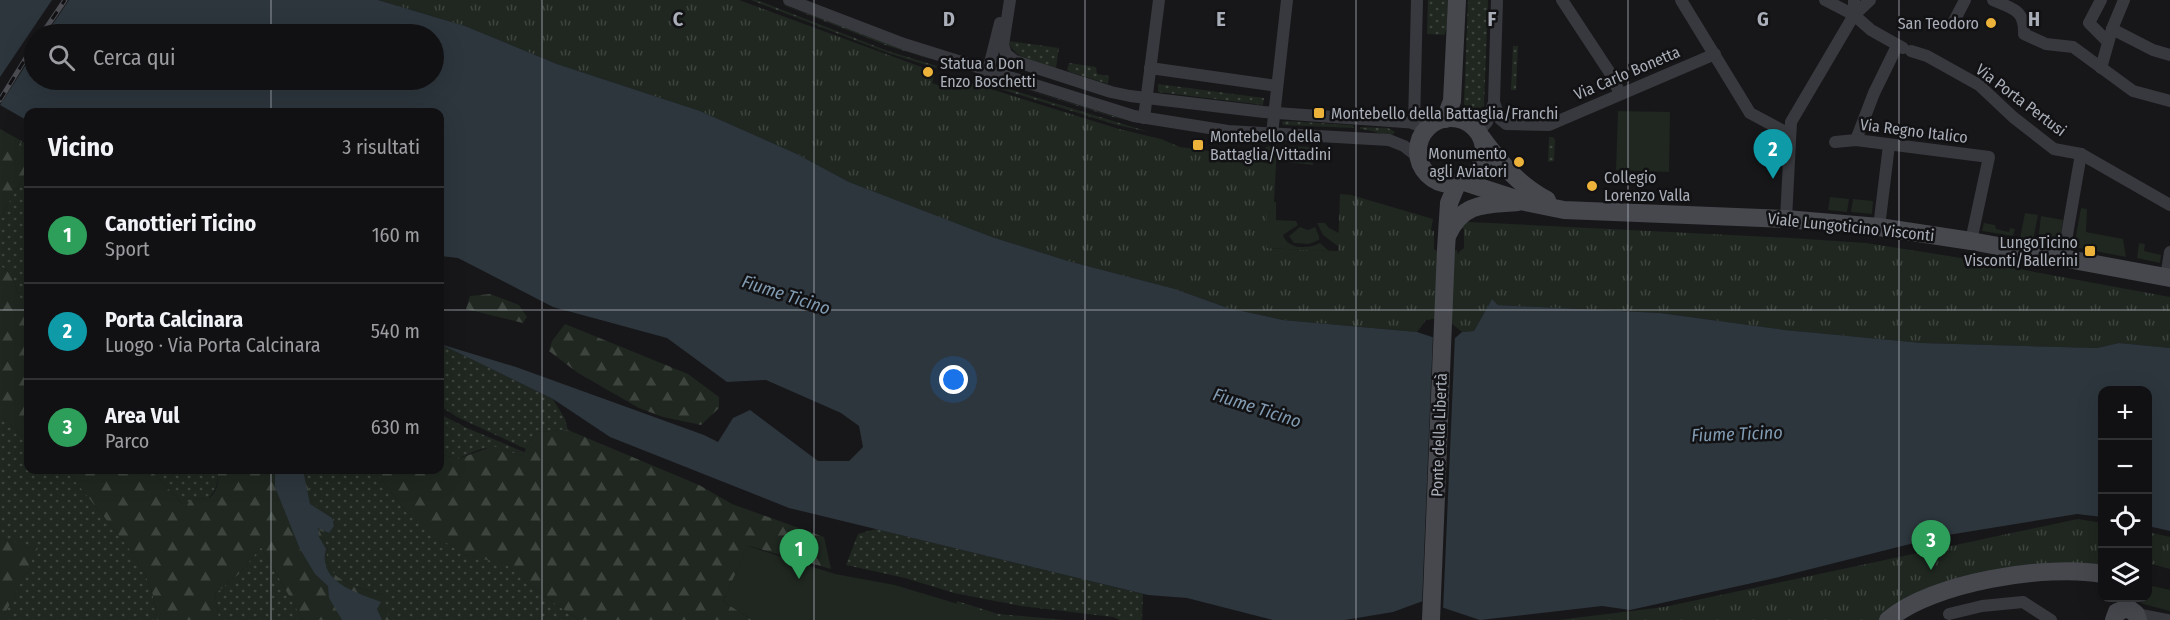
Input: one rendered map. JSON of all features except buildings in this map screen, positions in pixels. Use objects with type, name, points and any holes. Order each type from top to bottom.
[{"type":"main road","points":[[1438,121],[1473,126],[1480,135],[1484,153],[1480,167],[1470,178],[1454,183],[1435,180],[1424,171],[1418,157],[1419,142],[1426,129],[1438,121],[1452,101],[1457,0]]},
{"type":"main road","name":"Viale Lungoticino Visconti","points":[[1480,135],[1507,171],[1529,190],[1564,210]]},
{"type":"main road","name":"Viale Lungoticino Visconti","points":[[1454,183],[1564,210],[1786,219],[1879,226],[2168,277]]},
{"type":"main road","name":"Ponte della Libertà","points":[[1431,620],[1449,203],[1454,183]]},
{"type":"main road","points":[[1447,242],[1458,216],[1469,209],[1526,202]]},
{"type":"main road","points":[[1888,620],[1916,602],[1987,581],[2035,572],[2085,571],[2098,573]]},
{"type":"street","points":[[789,0],[872,33],[984,70],[1144,118],[1205,128],[1389,141],[1404,146],[1418,157]]},
{"type":"street","points":[[1144,118],[1159,0]]},
{"type":"street","points":[[1272,134],[1287,0]]},
{"type":"street","points":[[1008,5],[1003,45],[1006,54],[1015,61],[1111,92],[1274,113],[1438,121],[1418,0]]},
{"type":"street","points":[[1480,135],[1494,102],[1497,0]]},
{"type":"street","points":[[1562,0],[1612,76],[1620,94]]},
{"type":"street","points":[[1681,0],[1750,113],[1790,134]]},
{"type":"street","name":"Via Porta Pertusi","points":[[1826,0],[1854,15],[1871,30],[1904,48],[1927,56],[1979,85],[2013,117],[2054,149],[2081,154],[2170,205]]},
{"type":"street","points":[[1854,0],[1854,15]]},
{"type":"street","points":[[1786,219],[1791,122],[1854,15],[1870,0]]},
{"type":"street","points":[[1952,25],[1965,0]]},
{"type":"street","points":[[1992,0],[2019,12],[2025,22],[2024,34],[2046,44],[2073,48],[2133,91],[2170,100]]},
{"type":"street","points":[[2101,0],[2089,22],[2108,42]]},
{"type":"street","points":[[2101,68],[2112,29],[2124,0]]},
{"type":"street","points":[[984,70],[1008,5]]},
{"type":"street","points":[[2112,29],[2153,50],[2170,55]]},
{"type":"street","points":[[1856,140],[1875,93],[1904,48]]},
{"type":"street","name":"Via Carlo Bonetta","points":[[1494,102],[1500,119],[1506,124],[1549,125],[1715,54]]},
{"type":"street","points":[[1150,68],[1277,86]]},
{"type":"street","name":"Via Regno Italico","points":[[1835,142],[1856,140],[1989,157],[1971,241]]},
{"type":"street","points":[[1879,226],[1889,144]]},
{"type":"street","points":[[2063,258],[2081,154]]},
{"type":"street","points":[[2168,277],[2170,252]]},
{"type":"street","points":[[1939,594],[1953,617],[1982,606],[2023,602],[2051,620]]},
{"type":"street","points":[[2127,610],[2167,620]]},
{"type":"green space","points":[[378,0],[739,0],[935,72],[932,83],[944,87],[949,76],[1119,129],[1161,139],[1180,147],[1209,151],[1263,152],[1266,147],[1277,145],[1274,202],[1267,202],[1267,248],[1338,251],[1340,194],[1351,195],[1433,219],[1431,230],[1434,231],[1434,249],[1437,251],[1439,249],[1457,250],[1458,255],[1464,248],[1464,229],[1462,228],[1464,223],[1469,222],[1866,243],[2170,297],[2170,348],[2119,343],[2097,348],[1922,343],[1785,330],[1660,313],[1498,305],[1492,299],[1474,331],[1462,332],[1444,317],[1426,320],[1417,332],[1283,320],[1228,308],[1175,289],[1068,261],[992,237],[849,182],[797,154],[700,111],[557,64],[465,26]]},
{"type":"green space","points":[[751,0],[757,0],[888,51],[937,66],[936,68],[888,53]]},
{"type":"green space","points":[[770,0],[934,60],[888,46]]},
{"type":"green space","points":[[1428,0],[1448,0],[1447,28],[1444,35],[1427,34]]},
{"type":"green space","points":[[1468,0],[1488,0],[1484,106],[1474,111],[1465,107],[1464,104]]},
{"type":"green space","points":[[1008,41],[1059,48],[1056,68],[1022,57],[1011,48]]},
{"type":"green space","points":[[1513,46],[1518,46],[1516,90],[1511,90]]},
{"type":"green space","points":[[1069,63],[1096,67],[1097,74],[1109,76],[1108,84],[1070,72],[1067,70]]},
{"type":"green space","points":[[983,76],[1113,116],[1149,125],[1113,117]]},
{"type":"green space","points":[[981,82],[1149,132],[1117,125],[984,84]]},
{"type":"green space","points":[[1158,84],[1264,98],[1263,105],[1158,92]]},
{"type":"green space","points":[[1618,111],[1670,112],[1669,172],[1616,170]]},
{"type":"green space","points":[[1282,122],[1353,125],[1354,128],[1283,125]]},
{"type":"green space","points":[[1360,127],[1388,128],[1395,132],[1388,135],[1360,129]]},
{"type":"green space","points":[[0,129],[20,140],[24,154],[24,175],[0,218]]},
{"type":"green space","points":[[1549,137],[1555,140],[1554,161],[1548,162]]},
{"type":"green space","points":[[1288,146],[1313,147],[1313,165],[1287,162]]},
{"type":"green space","points":[[24,175],[24,307],[10,272],[0,266],[0,218]]},
{"type":"green space","points":[[1830,197],[1849,199],[1847,212],[1828,210]]},
{"type":"green space","points":[[1853,199],[1873,201],[1872,214],[1851,212]]},
{"type":"green space","points":[[1267,202],[1276,202],[1276,220],[1296,221],[1298,225],[1283,235],[1289,243],[1304,247],[1320,243],[1329,251],[1267,248]]},
{"type":"green space","points":[[2081,208],[2087,209],[2086,232],[2123,239],[2126,257],[2074,247]]},
{"type":"green space","points":[[2025,213],[2038,215],[2033,240],[2020,238]]},
{"type":"green space","points":[[2041,216],[2063,220],[2059,245],[2038,241]]},
{"type":"green space","points":[[1317,223],[1325,223],[1339,233],[1339,247],[1323,235]]},
{"type":"green space","points":[[1984,223],[1995,225],[1996,229],[2009,232],[2010,228],[2015,229],[2013,236],[1982,231]]},
{"type":"green space","points":[[1300,227],[1308,230],[1315,227],[1319,240],[1309,244],[1294,243],[1289,236]]},
{"type":"green space","points":[[2139,243],[2145,244],[2144,251],[2161,255],[2160,263],[2137,258]]},
{"type":"green space","points":[[0,266],[10,272],[24,307],[24,436],[0,415]]},
{"type":"green space","points":[[490,294],[519,305],[527,317],[523,323],[466,309],[470,296]]},
{"type":"green space","points":[[565,324],[688,374],[719,397],[719,408],[701,425],[663,417],[639,408],[578,373],[549,351],[552,341]]},
{"type":"green space","points":[[444,346],[553,399],[565,419],[568,430],[536,432],[526,449],[444,409]]},
{"type":"green space","points":[[0,415],[24,436],[24,474],[67,474],[117,533],[136,560],[151,588],[157,620],[2,620],[37,549],[0,538]]},
{"type":"green space","points":[[444,416],[524,452],[522,456],[490,448],[458,459],[444,455]]},
{"type":"green space","points":[[568,430],[699,485],[732,504],[824,537],[831,569],[749,546],[723,601],[752,620],[579,620],[534,589],[505,564],[465,555],[431,533],[406,512],[378,474],[444,474],[444,455],[458,459],[493,446],[522,456],[536,432]]},
{"type":"green space","points":[[68,474],[154,474],[186,507],[191,499],[210,498],[217,485],[218,474],[306,474],[312,502],[333,517],[336,527],[331,535],[319,530],[328,548],[327,559],[330,568],[344,581],[384,596],[384,609],[391,620],[303,620],[261,547],[239,574],[215,594],[219,620],[157,620],[151,588],[136,559]]},
{"type":"green space","points":[[154,474],[217,474],[216,488],[209,498],[191,499],[186,507]]},
{"type":"green space","points":[[306,474],[378,474],[406,512],[465,555],[505,563],[534,589],[579,620],[391,620],[384,609],[384,596],[344,581],[329,568],[328,548],[319,530],[333,517],[311,502]]},
{"type":"green space","points":[[2078,519],[2098,522],[2098,572],[2031,569],[1886,620],[1558,620],[1664,607]]},
{"type":"green space","points":[[876,529],[1143,594],[1142,620],[1120,620],[1113,617],[1021,606],[954,593],[905,578],[846,565],[858,534]]},
{"type":"green space","points":[[2152,533],[2170,537],[2170,569],[2152,564]]},
{"type":"green space","points":[[0,538],[38,548],[2,620],[0,620]]},
{"type":"green space","points":[[748,546],[835,574],[895,585],[998,616],[1045,620],[752,620],[723,601]]},
{"type":"green space","points":[[261,547],[303,620],[219,620],[215,594],[239,574]]},
{"type":"green space","points":[[2152,586],[2170,590],[2170,611],[2141,602],[2152,602]]},
{"type":"green space","points":[[957,601],[998,614],[1065,620],[961,620],[955,616]]},
{"type":"water","name":"Fiume Ticino","points":[[0,0],[378,0],[465,26],[557,64],[700,111],[797,154],[849,182],[992,237],[1068,261],[1175,289],[1228,308],[1283,320],[1417,332],[1432,337],[1455,338],[1462,332],[1474,331],[1492,299],[1498,305],[1660,313],[1785,330],[1922,343],[2097,348],[2119,343],[2170,348],[2170,531],[2152,527],[2152,386],[2098,386],[2098,517],[2077,514],[1942,536],[1775,578],[1630,610],[1602,606],[1480,620],[1423,601],[1393,612],[1345,620],[1273,620],[1187,598],[1148,595],[789,508],[610,437],[553,399],[444,346],[516,367],[718,442],[733,418],[750,410],[818,461],[849,461],[863,447],[859,426],[841,413],[766,380],[727,382],[667,338],[553,307],[458,258],[444,256],[444,108],[24,108],[24,119],[0,105]]},
{"type":"water","points":[[275,474],[304,474],[310,504],[332,518],[334,526],[329,533],[318,528],[319,537],[326,549],[327,570],[333,578],[351,590],[381,602],[377,609],[382,620],[342,620],[329,598],[328,586],[315,574],[300,549],[275,487]]},
{"type":"pier","points":[[52,0],[69,0],[53,24],[36,24]]},
{"type":"pier","points":[[24,41],[24,68],[0,105],[0,77]]},
{"type":"pier","points":[[1433,334],[1455,335],[1443,611],[1422,604]]},
{"type":"railway","points":[[49,24],[65,0]]},
{"type":"railway","points":[[0,100],[24,61]]},
{"type":"place","name":"San Teodoro","points":[[1991,23]]},
{"type":"place","name":"Statua a Don Enzo Boschetti","points":[[928,72]]},
{"type":"place","name":"Montebello della Battaglia/Franchi","points":[[1319,113]]},
{"type":"place","name":"Montebello della Battaglia/Vittadini","points":[[1198,145]]},
{"type":"place","name":"Monumento agli Aviatori","points":[[1519,162]]},
{"type":"place","name":"Porta Calcinara","points":[[1773,179]]},
{"type":"place","name":"Collegio Lorenzo Valla","points":[[1592,186]]},
{"type":"place","name":"LungoTicino Visconti/Ballerini","points":[[2090,251]]},
{"type":"place","name":"Area Vul","points":[[1931,570]]},
{"type":"place","name":"Canottieri Ticino","points":[[799,579]]}]
